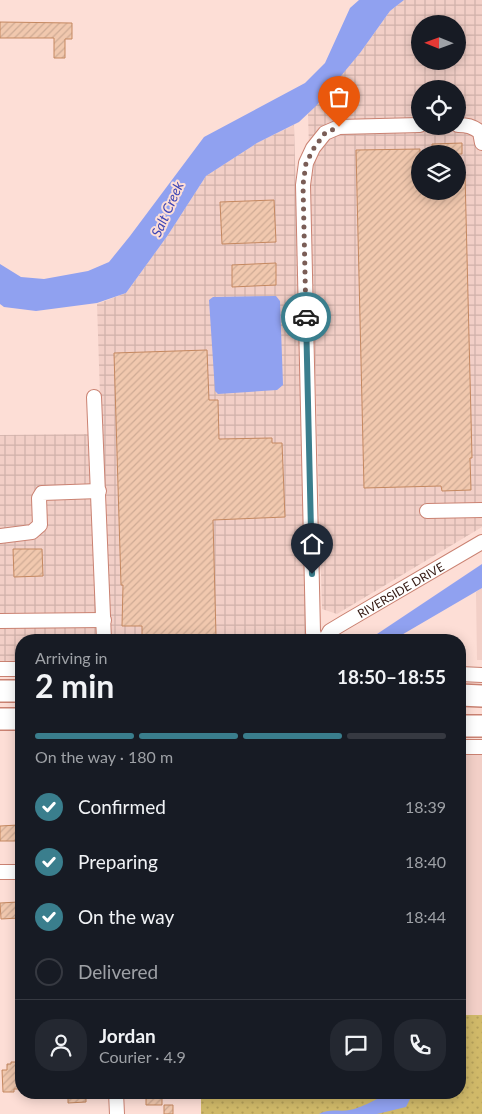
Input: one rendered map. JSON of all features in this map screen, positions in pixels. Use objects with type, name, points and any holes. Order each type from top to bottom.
[{"type":"highway","points":[[0,691],[15,691]]},
{"type":"highway","points":[[466,695],[482,696]]},
{"type":"highway","points":[[0,719],[15,719]]},
{"type":"highway","points":[[466,726],[482,726]]},
{"type":"street","points":[[466,124],[480,132],[482,143]]},
{"type":"street","points":[[314,634],[303,185],[306,163],[316,144],[325,133],[339,127],[411,126]]},
{"type":"street","points":[[94,397],[104,634]]},
{"type":"street","points":[[0,536],[37,530],[40,525],[39,498],[42,494],[99,491]]},
{"type":"street","points":[[427,511],[482,510]]},
{"type":"street","name":"RIVERSIDE DRIVE","points":[[328,634],[345,622],[482,542]]},
{"type":"street","points":[[0,621],[104,620]]},
{"type":"street","points":[[0,669],[15,669]]},
{"type":"street","points":[[466,674],[482,675]]},
{"type":"street","points":[[466,747],[482,747]]},
{"type":"street","points":[[0,872],[15,872]]},
{"type":"street","points":[[116,1099],[117,1114]]},
{"type":"shaded area","points":[[404,0],[482,0],[482,527],[337,614],[322,609],[308,113],[360,53],[390,11]]},
{"type":"shaded area","points":[[294,125],[310,634],[108,634],[97,304],[126,293],[168,235],[206,176],[257,143]]},
{"type":"shaded area","points":[[93,434],[102,634],[15,634],[15,664],[0,664],[0,435]]},
{"type":"shaded area","points":[[482,588],[482,660],[477,660],[476,592]]},
{"type":"shaded area","points":[[466,755],[482,755],[482,1015],[466,1015]]},
{"type":"shaded area","points":[[466,1015],[482,1015],[482,1114],[201,1114],[201,1099],[466,1099]]},
{"type":"water","name":"Salt Creek","points":[[359,0],[404,0],[390,11],[360,53],[316,106],[299,122],[257,143],[206,176],[168,235],[126,293],[97,303],[36,311],[4,307],[0,304],[0,264],[21,277],[44,279],[88,271],[109,262],[204,137],[305,83],[325,63],[350,8]]},
{"type":"water","points":[[276,296],[280,301],[283,385],[277,390],[218,394],[215,391],[209,300],[213,297]]},
{"type":"water","points":[[482,564],[482,588],[403,634],[377,634]]},
{"type":"water","points":[[410,1099],[406,1107],[377,1114],[319,1114],[334,1110],[354,1109],[374,1100]]},
{"type":"building","points":[[0,22],[72,23],[72,39],[65,39],[65,58],[54,58],[54,38],[0,38]]},
{"type":"building","points":[[462,143],[462,145],[432,145]]},
{"type":"building","points":[[411,149],[411,200],[466,200],[472,458],[470,458],[471,490],[442,491],[441,486],[364,488],[356,150]]},
{"type":"building","points":[[274,200],[276,242],[222,244],[220,202]]},
{"type":"building","points":[[276,263],[276,285],[232,287],[232,265]]},
{"type":"building","points":[[207,350],[209,400],[218,400],[219,439],[272,438],[272,443],[282,443],[285,517],[213,520],[216,634],[142,634],[142,626],[122,626],[123,585],[121,585],[114,353]]},
{"type":"building","points":[[13,549],[42,549],[43,576],[14,577]]},
{"type":"building","points":[[15,825],[15,841],[0,841],[0,826]]},
{"type":"building","points":[[15,902],[15,918],[1,919],[0,903]]},
{"type":"building","points":[[11,1062],[15,1062],[15,1089],[14,1092],[3,1092],[2,1070],[7,1070],[7,1064],[11,1064]]},
{"type":"building","points":[[68,1099],[86,1099],[86,1102],[68,1103]]},
{"type":"building","points":[[146,1099],[162,1099],[162,1105],[146,1105]]},
{"type":"building","points":[[164,1105],[173,1105],[173,1114],[164,1114]]},
{"type":"way so far","points":[[306,317],[303,185],[306,163],[325,133],[339,127]]},
{"type":"route","points":[[306,317],[312,574]]}]
